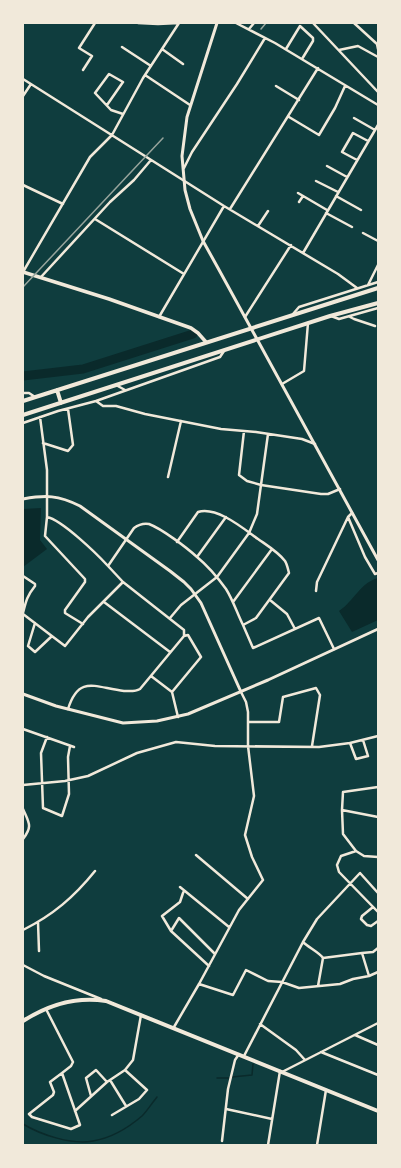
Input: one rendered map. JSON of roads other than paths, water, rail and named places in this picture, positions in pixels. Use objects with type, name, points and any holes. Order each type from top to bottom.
[{"type":"main road","points":[[23,272],[191,328],[206,342]]},
{"type":"main road","points":[[23,401],[378,288]]},
{"type":"main road","points":[[23,415],[225,349],[330,316],[378,303]]},
{"type":"main road","points":[[57,390],[60,403]]},
{"type":"main road","points":[[23,1021],[45,1008],[73,1000],[88,999],[106,1001],[378,1110]]},
{"type":"street","points":[[83,70],[92,56],[79,48],[95,23]]},
{"type":"street","points":[[138,23],[179,23]]},
{"type":"street","points":[[23,272],[90,157],[112,135],[145,75],[179,23]]},
{"type":"street","points":[[217,23],[190,105],[184,136],[182,156],[183,169],[185,190],[190,209],[203,241],[378,560]]},
{"type":"street","points":[[236,23],[286,49],[378,105]]},
{"type":"street","points":[[249,29],[254,23]]},
{"type":"street","points":[[313,23],[378,92]]},
{"type":"street","points":[[354,23],[377,44],[378,49]]},
{"type":"street","points":[[286,49],[300,26],[314,38],[302,59]]},
{"type":"street","points":[[183,169],[192,152],[237,84],[265,38]]},
{"type":"street","points":[[339,50],[358,46],[378,56]]},
{"type":"street","points":[[122,47],[151,66]]},
{"type":"street","points":[[162,49],[183,64]]},
{"type":"street","points":[[230,209],[289,117],[318,68]]},
{"type":"street","points":[[107,105],[123,82],[109,74],[96,94],[111,110],[123,114]]},
{"type":"street","points":[[145,75],[190,105]]},
{"type":"street","points":[[23,80],[134,148],[224,206],[303,252],[357,288]]},
{"type":"street","points":[[23,96],[31,84]]},
{"type":"street","points":[[276,86],[299,100]]},
{"type":"street","points":[[289,117],[319,135],[335,108],[345,86]]},
{"type":"street","points":[[354,118],[375,130]]},
{"type":"street","points":[[303,252],[378,125]]},
{"type":"street","points":[[357,160],[342,152],[353,133],[368,141]]},
{"type":"street","points":[[41,277],[110,202],[134,180],[150,159]]},
{"type":"street","points":[[327,166],[347,177]]},
{"type":"street","points":[[316,181],[338,192]]},
{"type":"street","points":[[319,187],[321,183]]},
{"type":"street","points":[[23,185],[63,204]]},
{"type":"street","points":[[298,193],[352,227]]},
{"type":"street","points":[[299,202],[303,196]]},
{"type":"street","points":[[336,196],[361,210]]},
{"type":"street","points":[[159,317],[224,206]]},
{"type":"street","points":[[258,226],[268,211]]},
{"type":"street","points":[[94,219],[184,274]]},
{"type":"street","points":[[363,233],[378,241]]},
{"type":"street","points":[[245,317],[291,245]]},
{"type":"street","points":[[368,285],[378,265]]},
{"type":"street","points":[[292,315],[299,307],[378,282]]},
{"type":"street","points":[[330,316],[339,319],[378,308]]},
{"type":"street","points":[[350,316],[354,319],[375,326]]},
{"type":"street","points":[[282,384],[304,371],[308,323]]},
{"type":"street","points":[[24,423],[58,411],[96,401],[220,357],[225,349]]},
{"type":"street","points":[[116,385],[125,391]]},
{"type":"street","points":[[23,393],[29,393],[35,397]]},
{"type":"street","points":[[96,401],[103,406],[116,406],[144,414],[221,429],[302,439],[315,444]]},
{"type":"street","points":[[58,411],[60,403]]},
{"type":"street","points":[[43,443],[68,451],[73,445],[68,409]]},
{"type":"street","points":[[40,417],[47,470],[48,496],[45,536],[86,580],[65,610],[65,613],[83,624]]},
{"type":"street","points":[[168,477],[181,421]]},
{"type":"street","points":[[244,432],[238,475],[247,481],[261,485],[321,494],[328,494],[340,489]]},
{"type":"street","points":[[170,618],[181,605],[196,595],[217,577],[249,533],[257,514],[268,434]]},
{"type":"street","points":[[23,499],[48,496],[65,500],[80,506],[184,582],[201,603],[246,702],[248,712],[248,746],[254,796],[245,835],[252,857],[263,880],[239,910],[174,1028]]},
{"type":"street","points":[[178,542],[198,512],[202,510],[226,517],[272,549],[285,562],[289,573],[256,618],[243,625]]},
{"type":"street","points":[[316,592],[317,582],[348,517],[352,513]]},
{"type":"street","points":[[47,517],[55,521],[95,552],[123,582],[184,630],[184,636],[140,689],[135,692],[111,690],[93,686],[83,687],[77,691],[71,700],[68,710]]},
{"type":"street","points":[[197,557],[226,517]]},
{"type":"street","points":[[348,517],[365,557],[376,574],[378,573]]},
{"type":"street","points":[[108,566],[137,526],[148,524],[178,542],[197,557],[217,577],[233,603],[253,648],[319,618],[334,649]]},
{"type":"street","points":[[233,603],[272,549]]},
{"type":"street","points":[[23,576],[35,584],[35,586],[28,596],[23,613],[65,646],[88,617],[123,582]]},
{"type":"street","points":[[270,600],[286,614],[294,629]]},
{"type":"street","points":[[104,602],[170,652]]},
{"type":"street","points":[[35,622],[28,646],[35,652],[52,636]]},
{"type":"street","points":[[23,694],[68,710],[123,723],[157,721],[188,714],[241,692],[378,629]]},
{"type":"street","points":[[172,692],[201,657],[188,635],[184,636]]},
{"type":"street","points":[[151,676],[172,692],[178,717]]},
{"type":"street","points":[[248,722],[279,722],[283,697],[316,688],[320,696],[312,746]]},
{"type":"street","points":[[23,729],[74,747]]},
{"type":"street","points":[[23,785],[69,780],[88,776],[137,753],[176,742],[215,746],[319,747],[350,743],[378,736]]},
{"type":"street","points":[[46,737],[41,753],[43,808],[62,816],[69,794],[68,757],[70,746]]},
{"type":"street","points":[[350,743],[356,759],[368,756],[363,740]]},
{"type":"street","points":[[378,788],[343,792],[342,810],[342,834],[356,851],[364,856],[378,857]]},
{"type":"street","points":[[23,809],[30,827],[29,832],[23,839]]},
{"type":"street","points":[[342,810],[378,817]]},
{"type":"street","points":[[356,851],[341,856],[337,866],[339,872],[378,912]]},
{"type":"street","points":[[196,855],[248,899]]},
{"type":"street","points":[[23,930],[38,922],[73,896],[95,871]]},
{"type":"street","points":[[244,1056],[303,942],[317,919],[360,873],[378,893]]},
{"type":"street","points":[[180,887],[230,927]]},
{"type":"street","points":[[184,891],[180,902],[162,916],[171,931],[209,966]]},
{"type":"street","points":[[373,907],[362,916],[361,919],[371,926],[378,921]]},
{"type":"street","points":[[171,931],[179,918],[215,954]]},
{"type":"street","points":[[38,922],[39,951]]},
{"type":"street","points":[[303,942],[323,958]]},
{"type":"street","points":[[323,958],[373,952],[378,948]]},
{"type":"street","points":[[362,953],[369,976]]},
{"type":"street","points":[[318,986],[323,958]]},
{"type":"street","points":[[23,965],[44,976],[106,1001]]},
{"type":"street","points":[[199,984],[232,995],[246,970],[268,981],[282,982],[299,988],[340,984],[378,972]]},
{"type":"street","points":[[45,1008],[73,1062],[71,1066],[50,1082],[54,1092],[53,1095],[29,1114],[32,1117],[71,1128],[80,1125],[62,1073]]},
{"type":"street","points":[[75,1111],[109,1081],[125,1070],[133,1060],[142,1015]]},
{"type":"street","points":[[268,1145],[281,1071],[378,1023]]},
{"type":"street","points":[[260,1024],[296,1050],[305,1060]]},
{"type":"street","points":[[355,1035],[378,1045]]},
{"type":"street","points":[[320,1052],[378,1075]]},
{"type":"street","points":[[222,1141],[231,1075],[235,1060],[239,1054]]},
{"type":"street","points":[[91,1096],[86,1078],[96,1070],[109,1081],[126,1106]]},
{"type":"street","points":[[112,1114],[139,1099],[147,1090],[125,1070]]},
{"type":"street","points":[[317,1145],[326,1090]]},
{"type":"street","points":[[226,1109],[272,1118]]},
{"type":"water","points":[[41,508],[40,540],[47,549],[23,567],[23,509]]},
{"type":"water","points":[[378,578],[378,620],[352,632],[339,611],[366,584]]},
{"type":"waterway","points":[[23,376],[83,369],[193,334]]},
{"type":"waterway","points":[[232,1077],[252,1075],[253,1064]]},
{"type":"waterway","points":[[217,1078],[229,1078]]},
{"type":"waterway","points":[[23,1124],[39,1132],[66,1140],[76,1142],[100,1140],[131,1125],[146,1112],[157,1097]]},
{"type":"railway","points":[[261,29],[266,23]]},
{"type":"railway","points":[[23,287],[163,138]]}]
